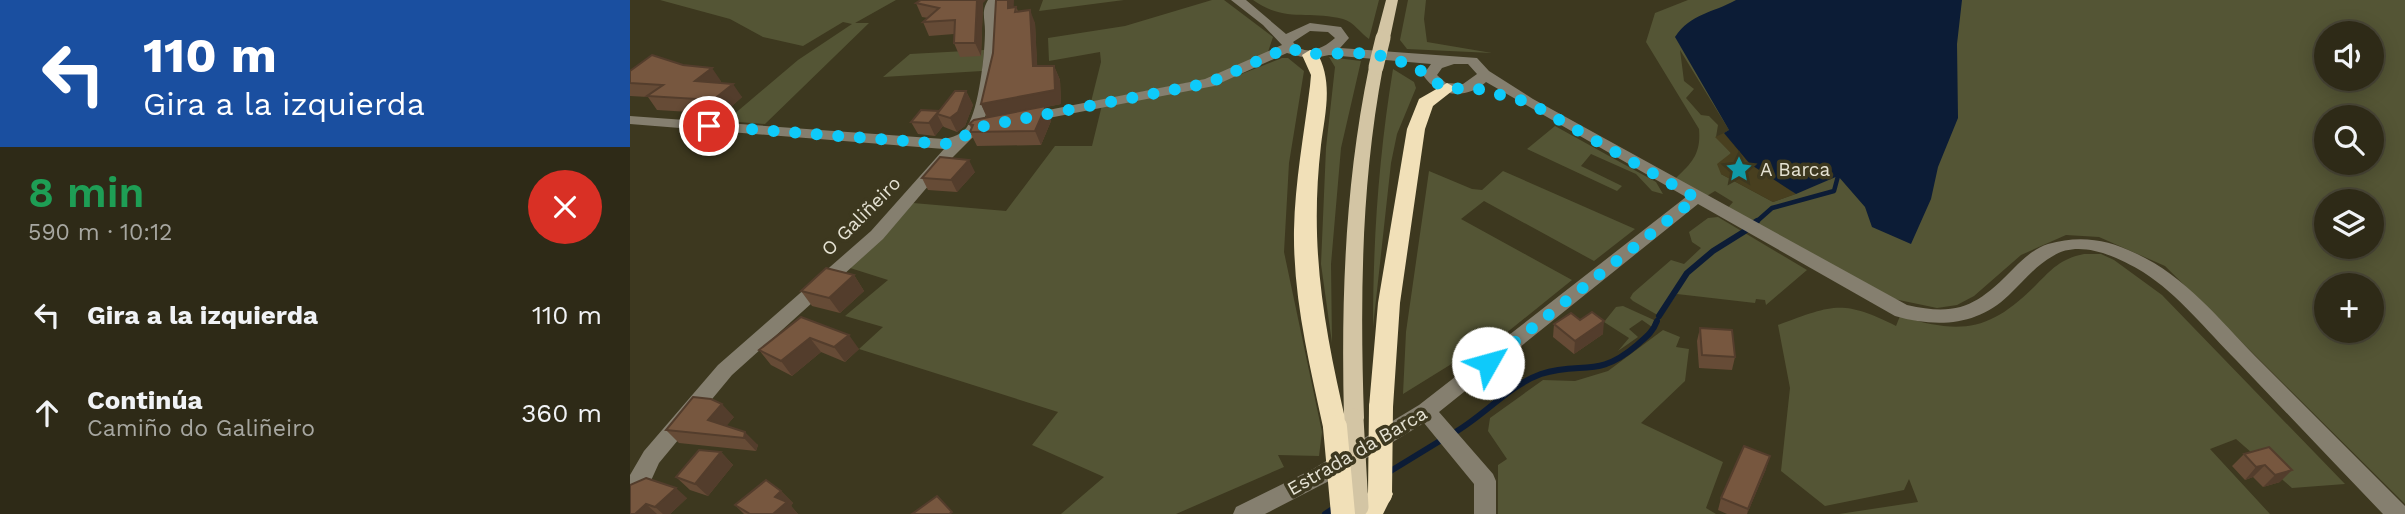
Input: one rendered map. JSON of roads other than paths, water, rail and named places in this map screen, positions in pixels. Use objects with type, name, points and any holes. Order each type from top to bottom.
[{"type":"highway","points":[[1320,53],[1305,213],[1305,261],[1314,338],[1345,422],[1362,509]]},
{"type":"highway","points":[[1362,509],[1381,407],[1389,303],[1416,129],[1425,103],[1447,88]]},
{"type":"main road","points":[[1345,422],[1353,216],[1372,60],[1383,38],[1392,0]]},
{"type":"street","name":"O Galiñeiro","points":[[630,489],[641,478],[651,457],[710,385],[877,236],[959,141],[980,127],[992,31],[989,9],[994,0]]},
{"type":"street","points":[[1237,0],[1262,16],[1289,44],[1320,53],[1372,60],[1472,61],[1484,74],[1528,102],[1902,311],[1921,316],[1954,316],[1986,305],[2034,260],[2050,249],[2084,244],[2119,252],[2153,270],[2182,293],[2398,514]]},
{"type":"street","points":[[1262,16],[1336,30],[1342,38],[1372,60]]},
{"type":"street","points":[[1012,121],[1209,83],[1289,44],[1299,30],[1312,27]]},
{"type":"street","points":[[1320,53],[1342,38]]},
{"type":"street","points":[[1395,59],[1430,75],[1435,83],[1447,88],[1470,87],[1528,102]]},
{"type":"street","points":[[1430,75],[1435,66],[1447,61]]},
{"type":"street","points":[[1470,87],[1480,81],[1484,74]]},
{"type":"street","points":[[630,120],[944,144],[959,141]]},
{"type":"street","name":"Estrada da Barca","points":[[1244,514],[1321,475],[1426,411],[1696,198]]},
{"type":"street","points":[[1426,411],[1485,481],[1485,514]]},
{"type":"water","points":[[1736,0],[1962,0],[1957,44],[1958,118],[1938,167],[1931,199],[1911,244],[1872,227],[1865,207],[1838,176],[1796,194],[1750,164],[1724,133],[1729,130],[1675,37],[1695,18]]},
{"type":"waterway","points":[[1755,223],[1772,208],[1834,191],[1838,176]]},
{"type":"waterway","points":[[1659,316],[1687,273],[1713,251],[1745,231]]},
{"type":"waterway","points":[[1452,434],[1529,379],[1555,370],[1599,366],[1623,356],[1649,334],[1657,321]]},
{"type":"waterway","points":[[1389,472],[1443,439]]},
{"type":"waterway","points":[[1325,514],[1337,506]]},
{"type":"place","name":"A Barca","points":[[1739,169]]}]
